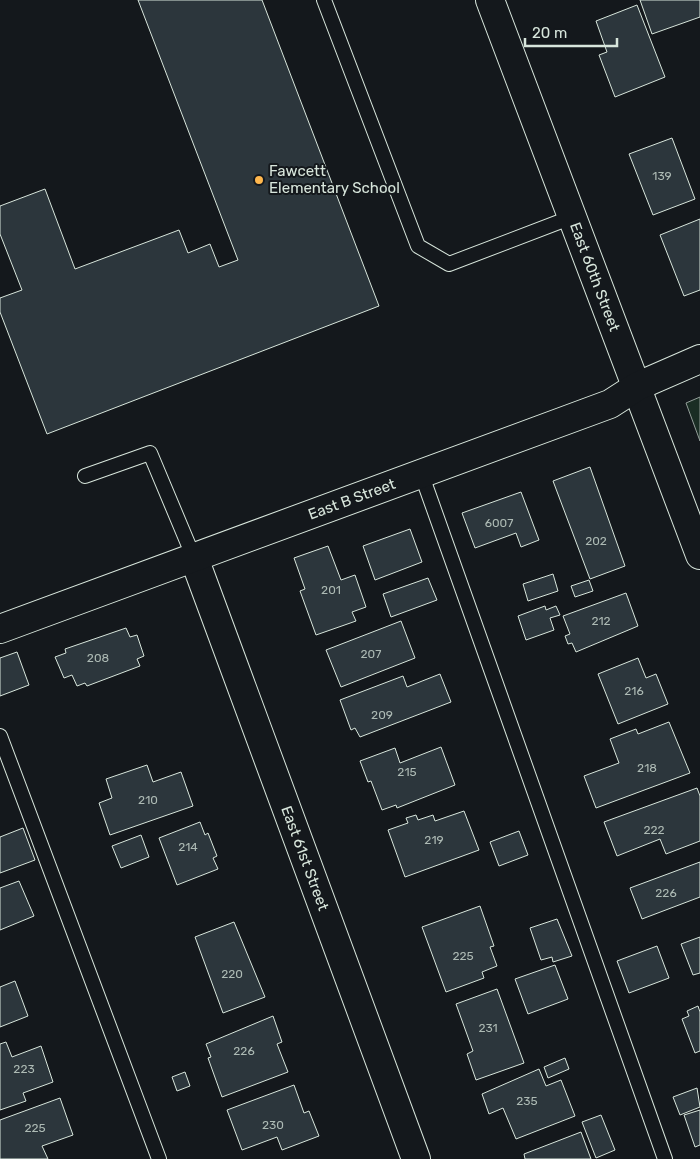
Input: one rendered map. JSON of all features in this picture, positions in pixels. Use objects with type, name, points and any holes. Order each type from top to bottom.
[{"type":"street","name":"East 60th Street","points":[[490,0],[638,386],[700,555]]},
{"type":"street","name":"East B Street","points":[[0,629],[610,404],[638,386],[700,359]]},
{"type":"street","name":"East 61st Street","points":[[194,558],[416,1159]]},
{"type":"lane","points":[[324,0],[418,246],[449,264],[572,216]]},
{"type":"lane","points":[[85,476],[150,452],[194,558]]},
{"type":"lane","points":[[421,473],[665,1159]]},
{"type":"lane","points":[[0,736],[159,1159]]},
{"type":"green space","points":[[700,397],[700,441],[686,403]]},
{"type":"building","points":[[138,0],[262,0],[379,306],[47,434],[0,312],[0,298],[22,290],[0,234],[0,206],[45,189],[75,269],[179,230],[188,253],[210,244],[219,267],[238,260]]},
{"type":"building","points":[[640,0],[700,0],[700,17],[652,34]]},
{"type":"building","points":[[637,5],[665,77],[615,97],[599,55],[607,52],[596,21]]},
{"type":"building","points":[[672,138],[695,199],[653,215],[629,154]]},
{"type":"building","points":[[700,219],[700,290],[684,296],[660,235]]},
{"type":"building","points":[[590,467],[625,566],[590,579],[553,481]]},
{"type":"building","points":[[521,492],[539,540],[521,547],[516,533],[475,548],[462,513]]},
{"type":"building","points":[[410,529],[422,562],[375,580],[363,546]]},
{"type":"building","points":[[328,546],[341,580],[355,575],[366,607],[352,612],[356,621],[316,635],[300,591],[305,589],[294,558]]},
{"type":"building","points":[[553,574],[558,591],[528,601],[523,584]]},
{"type":"building","points":[[428,578],[437,600],[391,617],[383,594]]},
{"type":"building","points":[[589,580],[593,591],[575,597],[571,586]]},
{"type":"building","points":[[626,593],[638,626],[576,652],[572,643],[568,644],[565,636],[570,634],[563,616]]},
{"type":"building","points":[[545,606],[546,610],[556,606],[560,615],[550,618],[554,630],[526,640],[518,616]]},
{"type":"building","points":[[401,621],[415,658],[341,687],[326,650]]},
{"type":"building","points":[[126,628],[130,637],[137,635],[144,656],[137,659],[140,666],[87,686],[85,683],[77,686],[72,675],[64,678],[55,657],[66,653],[65,649]]},
{"type":"building","points":[[17,652],[29,685],[0,696],[0,658]]},
{"type":"building","points":[[638,658],[646,678],[656,674],[668,704],[618,724],[598,674]]},
{"type":"building","points":[[440,674],[451,702],[360,737],[355,728],[351,730],[340,700],[403,676],[407,687]]},
{"type":"building","points":[[669,722],[690,773],[596,808],[584,776],[619,763],[610,739],[636,729],[638,734]]},
{"type":"building","points":[[441,747],[455,785],[397,808],[396,805],[382,810],[371,781],[368,782],[360,761],[395,748],[400,763]]},
{"type":"building","points":[[147,765],[153,782],[181,772],[193,806],[110,835],[99,803],[112,798],[106,779]]},
{"type":"building","points":[[697,788],[700,796],[700,841],[666,854],[660,839],[617,856],[604,822]]},
{"type":"building","points":[[464,811],[479,850],[405,877],[388,830],[408,823],[406,818],[416,815],[418,820],[433,815],[435,821]]},
{"type":"building","points":[[200,822],[205,835],[208,833],[217,856],[213,858],[218,869],[177,885],[159,838]]},
{"type":"building","points":[[23,828],[35,860],[0,873],[0,837]]},
{"type":"building","points":[[519,831],[528,855],[499,866],[490,842]]},
{"type":"building","points":[[141,835],[149,857],[121,868],[112,846]]},
{"type":"building","points":[[700,862],[700,897],[642,919],[630,888]]},
{"type":"building","points":[[19,881],[34,916],[0,930],[0,888]]},
{"type":"building","points":[[480,906],[494,946],[490,947],[497,966],[482,972],[484,978],[446,992],[422,927]]},
{"type":"building","points":[[557,919],[572,956],[553,962],[552,957],[541,960],[530,928]]},
{"type":"building","points":[[234,922],[265,997],[223,1013],[195,937]]},
{"type":"building","points":[[700,937],[700,973],[693,975],[681,944]]},
{"type":"building","points":[[657,946],[669,978],[629,993],[617,961]]},
{"type":"building","points":[[555,965],[568,999],[528,1014],[515,979]]},
{"type":"building","points":[[15,981],[28,1016],[0,1027],[0,987]]},
{"type":"building","points":[[497,989],[524,1063],[476,1080],[467,1054],[473,1051],[456,1004]]},
{"type":"building","points":[[698,1006],[700,1012],[700,1051],[695,1053],[682,1019],[689,1016],[687,1011]]},
{"type":"building","points":[[273,1016],[282,1042],[277,1044],[288,1072],[222,1097],[208,1058],[211,1057],[206,1044]]},
{"type":"building","points":[[6,1042],[12,1057],[41,1046],[53,1082],[23,1093],[26,1101],[0,1110],[0,1044]]},
{"type":"building","points":[[565,1058],[569,1069],[548,1078],[544,1067]]},
{"type":"building","points":[[539,1069],[546,1086],[561,1080],[575,1116],[516,1139],[503,1108],[489,1114],[482,1094]]},
{"type":"building","points":[[185,1072],[190,1086],[177,1091],[172,1077]]},
{"type":"building","points":[[294,1085],[304,1113],[309,1111],[319,1136],[282,1150],[277,1137],[242,1150],[227,1110]]},
{"type":"building","points":[[697,1088],[700,1107],[680,1115],[673,1097]]},
{"type":"building","points":[[60,1098],[73,1135],[42,1146],[48,1159],[0,1159],[0,1120]]},
{"type":"building","points":[[700,1110],[700,1145],[695,1147],[684,1115]]},
{"type":"building","points":[[601,1115],[615,1150],[596,1158],[582,1122]]},
{"type":"building","points":[[581,1132],[591,1159],[525,1159],[524,1154]]},
{"type":"place","name":"Fawcett Elementary School","points":[[259,180]]}]
